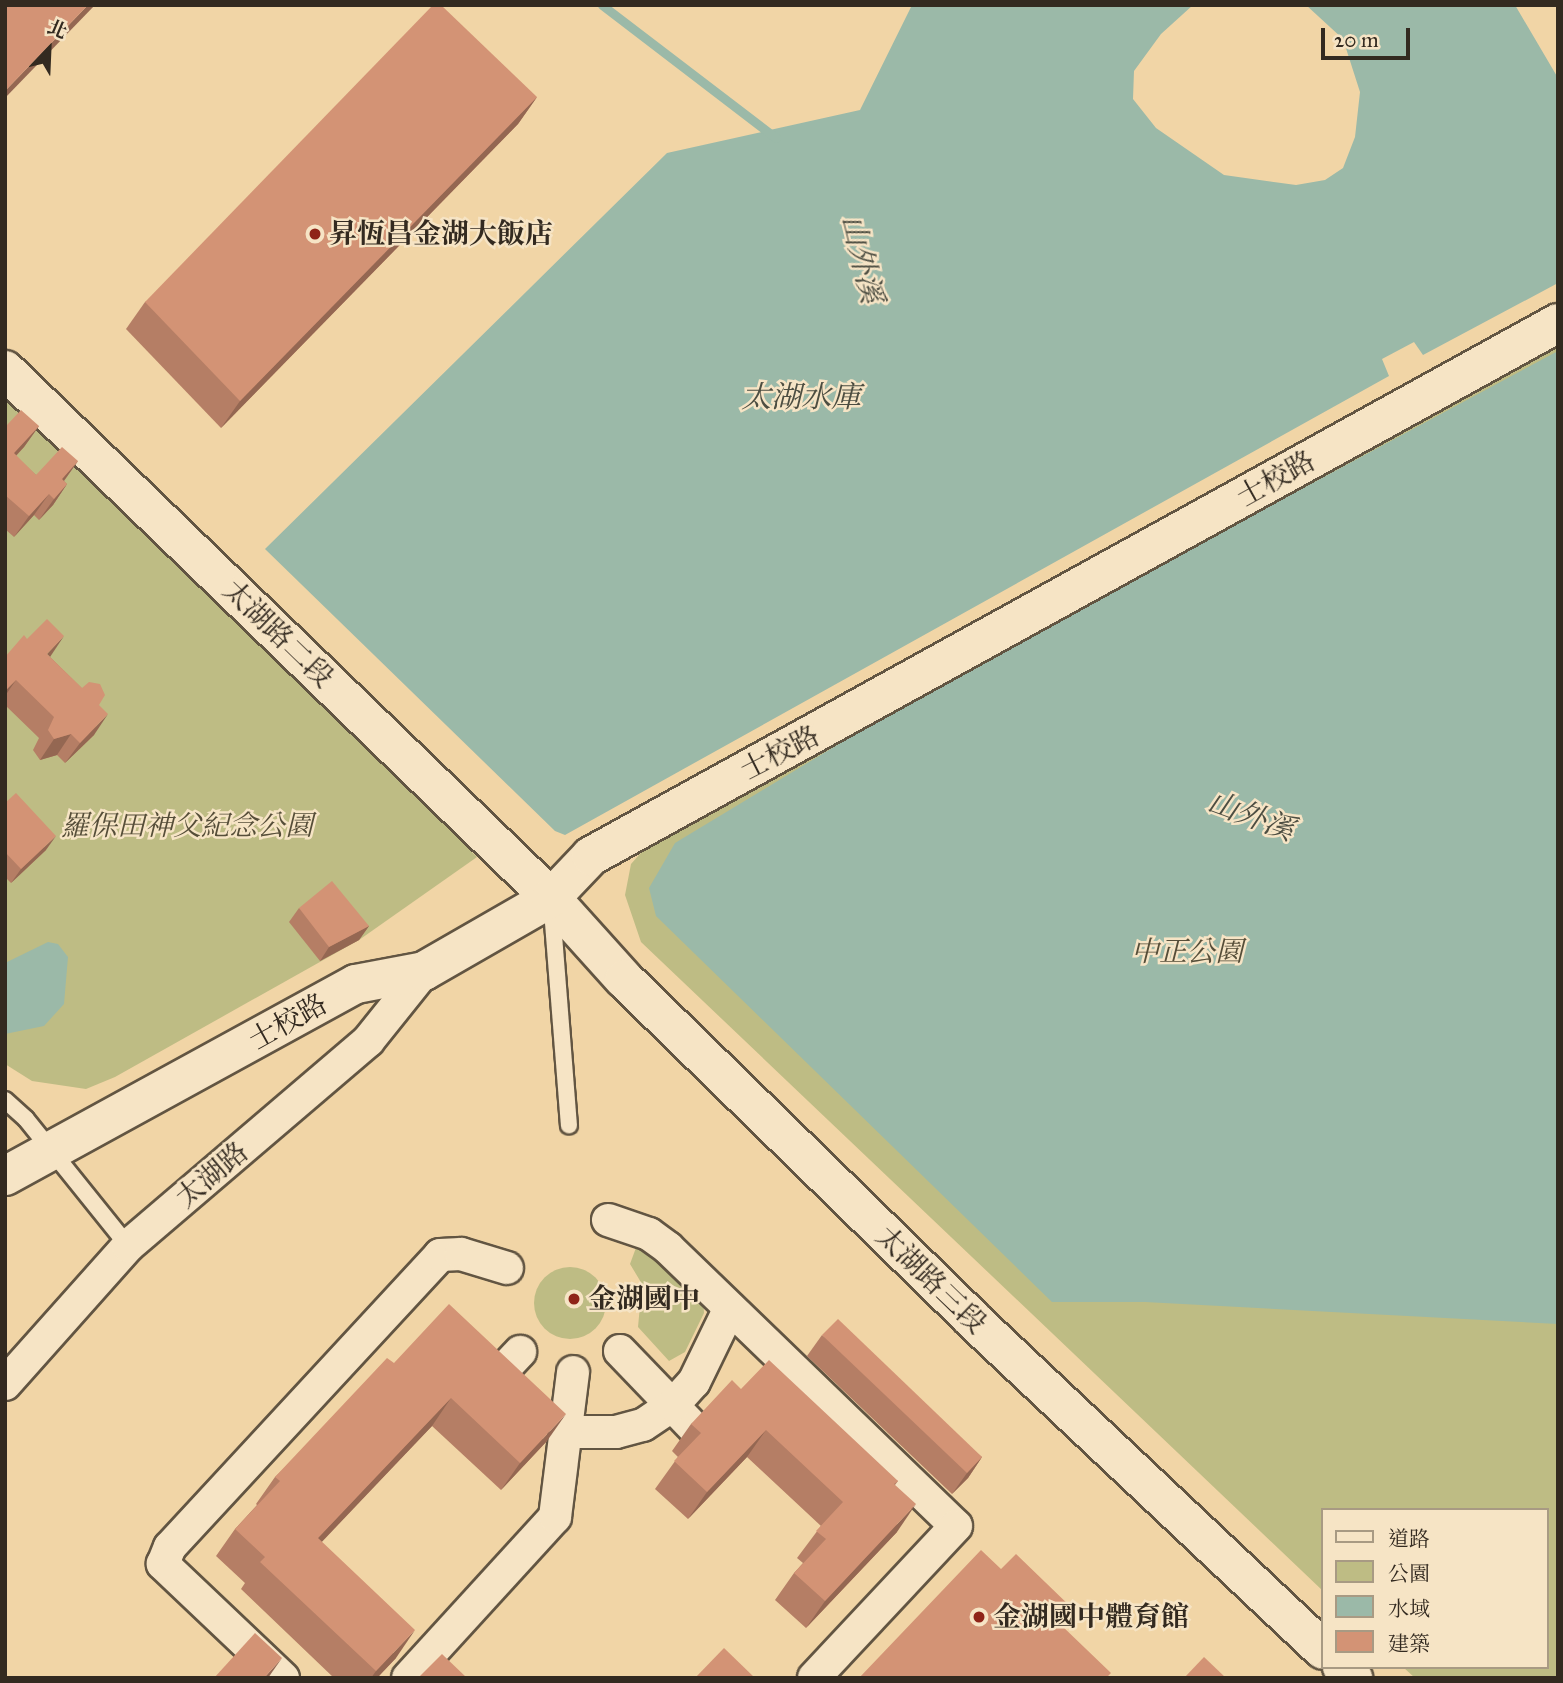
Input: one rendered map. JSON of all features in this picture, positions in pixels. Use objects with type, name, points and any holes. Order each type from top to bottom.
[{"type":"street","name":"士校路","points":[[5,1176],[356,985],[424,971],[551,898],[591,856],[1558,323]]},
{"type":"street","name":"太湖路二段","points":[[5,370],[551,898]]},
{"type":"street","name":"太湖路三段","points":[[551,898],[603,958],[787,1139],[1322,1649]]},
{"type":"street","name":"太湖路","points":[[5,1384],[128,1246],[368,1041],[424,971]]},
{"type":"street","points":[[608,1220],[649,1234],[730,1308],[956,1526],[814,1678]]},
{"type":"street","points":[[283,1678],[163,1564],[170,1547],[440,1255],[461,1254],[507,1268]]},
{"type":"street","points":[[683,1417],[694,1382],[730,1308]]},
{"type":"street","points":[[620,1351],[683,1417]]},
{"type":"street","points":[[488,1386],[520,1352]]},
{"type":"street","points":[[408,1678],[555,1517],[573,1372]]},
{"type":"street","points":[[566,1432],[616,1432],[683,1417]]},
{"type":"lane","points":[[551,898],[569,1125]]},
{"type":"lane","points":[[5,1100],[128,1246]]},
{"type":"green space","name":"中正公園","points":[[1558,323],[1558,1678],[1415,1678],[1405,1669],[1549,1669],[1549,1508],[1322,1508],[1322,1590],[641,942],[625,895],[631,864],[686,802]]},
{"type":"green space","name":"羅保田神父紀念公園","points":[[5,390],[477,857],[359,940],[115,1077],[86,1089],[32,1081],[5,1064]]},
{"type":"green space","points":[[637,1245],[648,1245],[703,1298],[704,1313],[685,1352],[669,1361],[638,1327],[642,1284],[630,1264]]},
{"type":"green space","points":[[563,1267],[577,1267],[596,1277],[606,1296],[606,1310],[596,1329],[577,1339],[563,1339],[544,1329],[534,1310],[534,1296],[544,1277]]},
{"type":"water","name":"太湖水庫","points":[[912,5],[1193,5],[1161,34],[1134,71],[1133,99],[1156,128],[1224,175],[1296,185],[1325,180],[1343,168],[1355,137],[1360,92],[1343,39],[1306,5],[1515,5],[1558,78],[1558,283],[1423,355],[1414,342],[1382,359],[1389,376],[565,835],[555,831],[265,549],[667,153],[860,110]]},
{"type":"water","name":"中正公園","points":[[1558,351],[1558,1324],[1145,1302],[1052,1302],[656,916],[649,888],[675,843],[930,689]]},
{"type":"water","points":[[48,942],[58,944],[68,957],[64,1004],[44,1026],[5,1034],[5,963]]},
{"type":"building","points":[[5,5],[88,5],[5,91]]},
{"type":"building","name":"昇恆昌金湖大飯店","points":[[433,5],[441,5],[537,97],[240,401],[145,302]]},
{"type":"building","points":[[21,410],[39,426],[14,453],[36,475],[62,447],[78,461],[62,479],[67,484],[54,499],[49,494],[29,516],[5,495],[5,423],[7,425]]},
{"type":"building","points":[[47,619],[64,636],[47,654],[82,688],[89,682],[100,684],[105,695],[99,705],[108,714],[80,743],[71,734],[54,739],[48,730],[54,717],[16,680],[5,691],[5,657],[24,635],[27,639]]},
{"type":"building","points":[[16,793],[56,836],[21,869],[5,852],[5,803]]},
{"type":"building","points":[[332,881],[369,926],[329,947],[299,908]]},
{"type":"building","points":[[449,1304],[566,1414],[520,1463],[451,1398],[318,1538],[415,1630],[376,1671],[260,1562],[265,1557],[235,1529],[280,1481],[275,1477],[387,1358],[394,1363]]},
{"type":"building","points":[[838,1319],[982,1457],[967,1473],[822,1335]]},
{"type":"building","points":[[769,1360],[898,1481],[894,1484],[916,1504],[825,1601],[794,1573],[826,1539],[816,1531],[843,1502],[766,1430],[707,1492],[674,1461],[701,1433],[691,1424],[732,1380],[741,1389]]},
{"type":"building","name":"金湖國中體育館","points":[[981,1550],[1001,1569],[1016,1554],[1074,1610],[1060,1624],[1111,1673],[1106,1678],[859,1678]]},
{"type":"building","points":[[255,1633],[282,1658],[264,1678],[214,1678]]},
{"type":"building","points":[[724,1648],[755,1678],[695,1678]]},
{"type":"building","points":[[442,1654],[467,1678],[419,1677]]},
{"type":"building","points":[[1204,1657],[1226,1678],[1184,1678]]},
{"type":"waterway","name":"山外溪","points":[[602,5],[776,138]]},
{"type":"place","name":"昇恆昌金湖大飯店","points":[[315,234]]},
{"type":"place","name":"金湖國中","points":[[574,1299]]},
{"type":"place","name":"金湖國中體育館","points":[[979,1617]]}]
